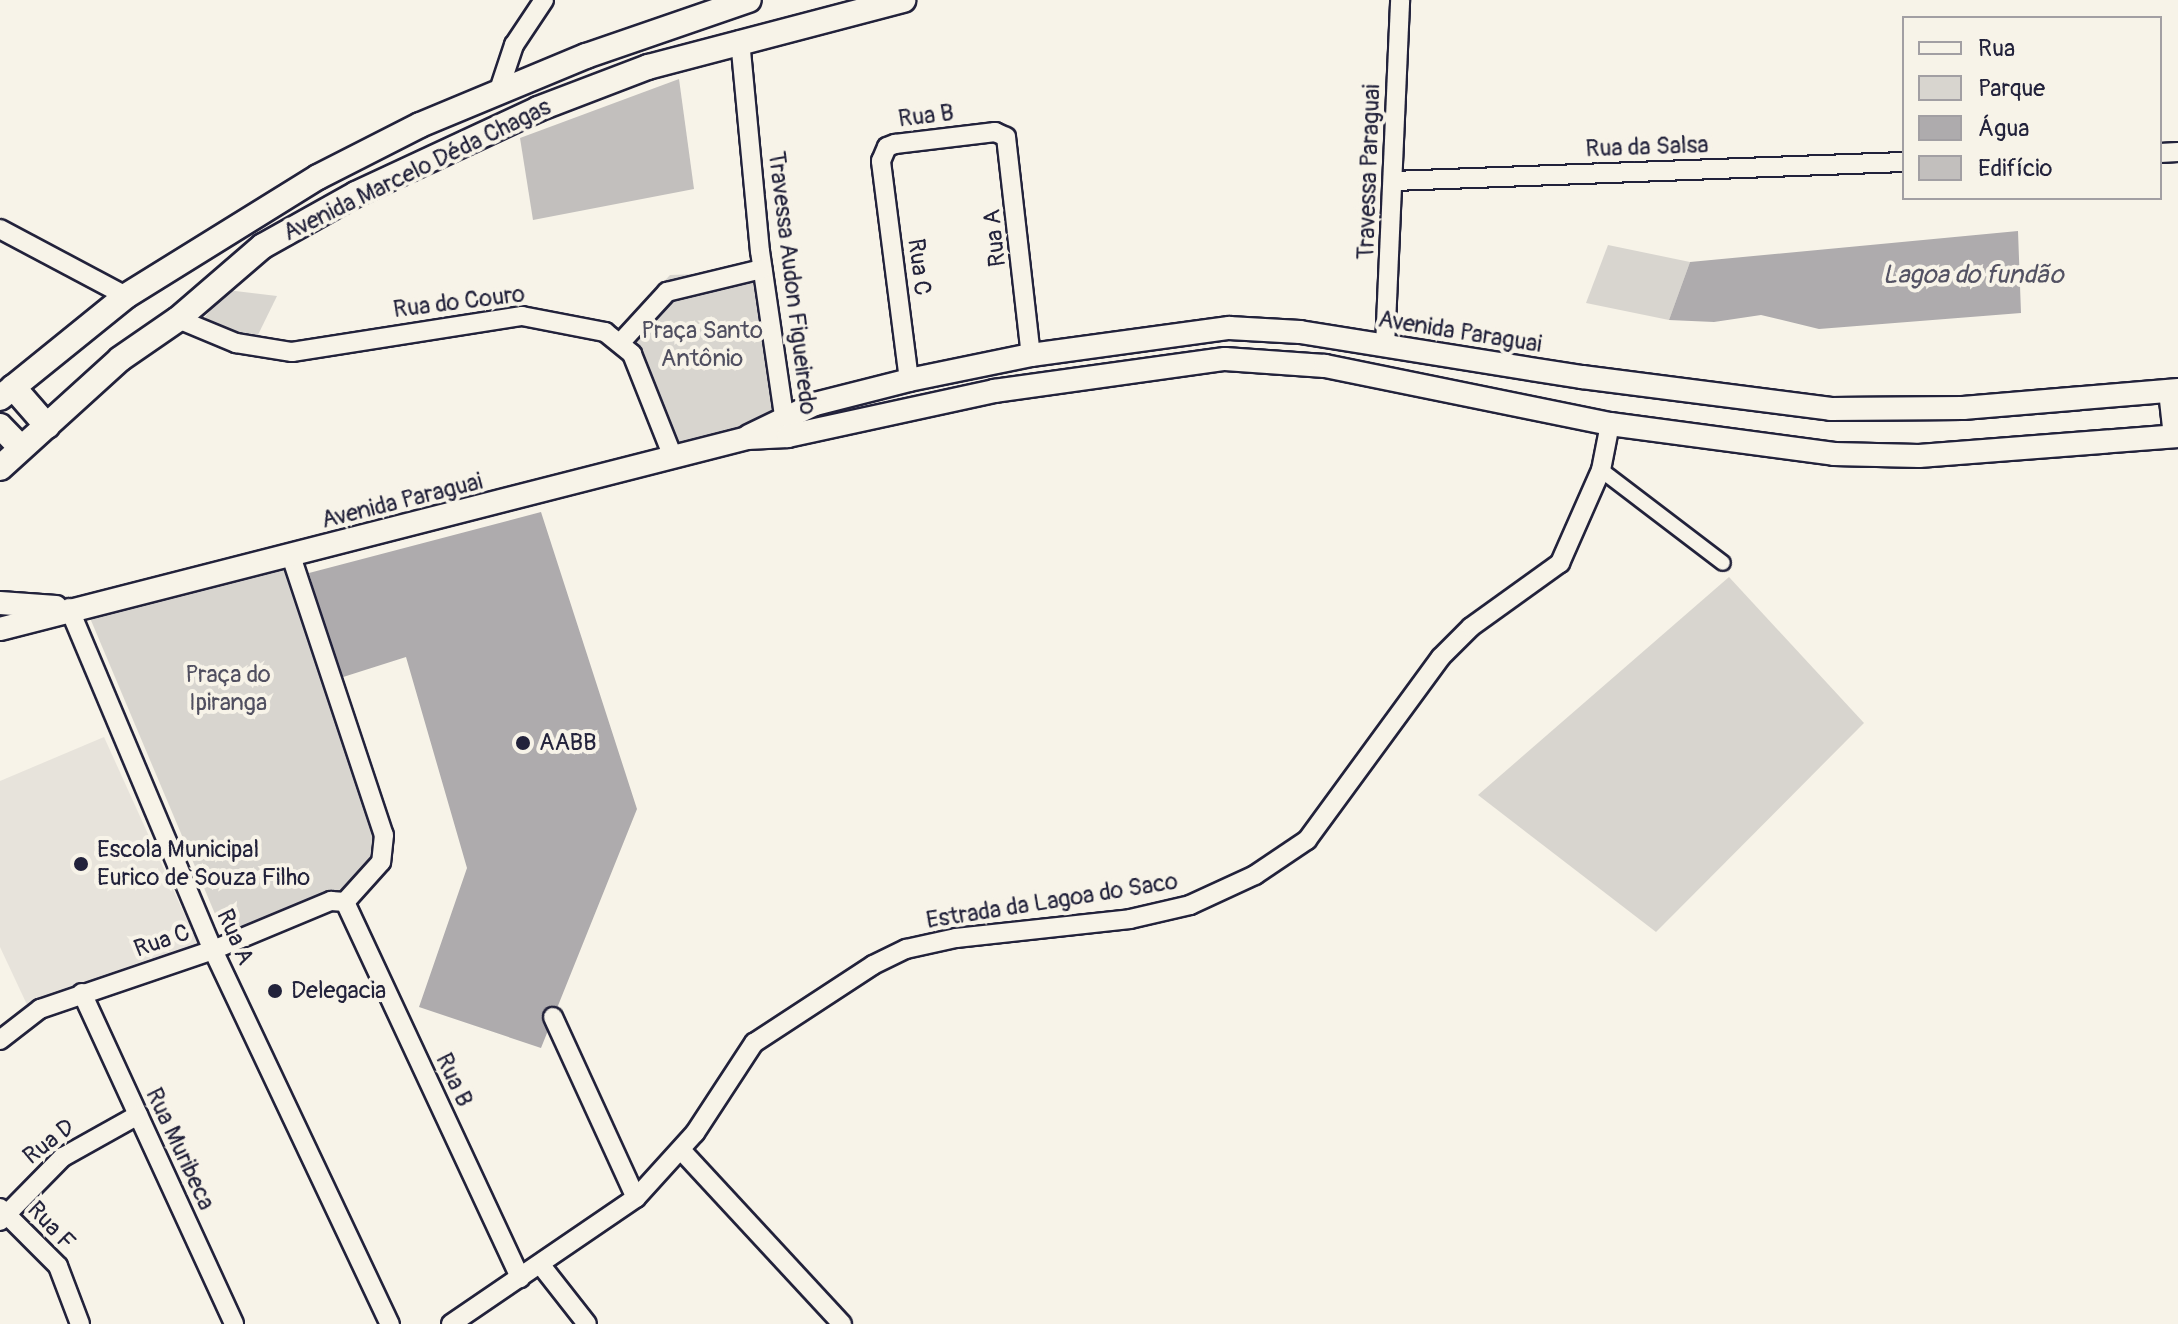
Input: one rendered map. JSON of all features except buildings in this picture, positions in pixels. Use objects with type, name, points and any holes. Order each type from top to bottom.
[{"type":"main road","name":"Avenida Marcelo Déda Chagas","points":[[0,468],[120,359],[178,319],[263,246],[356,194],[538,109],[740,40],[823,8],[903,0]]},
{"type":"main road","name":"Avenida Marcelo Déda Chagas","points":[[6,393],[126,296],[318,177],[498,93],[739,1]]},
{"type":"main road","points":[[6,393],[47,426]]},
{"type":"main road","points":[[0,426],[21,448]]},
{"type":"street","points":[[498,93],[514,45],[544,0]]},
{"type":"street","name":"Travessa Paraguai","points":[[1385,347],[1400,0]]},
{"type":"street","name":"Travessa Audon Figueiredo","points":[[740,40],[762,269],[786,426]]},
{"type":"street","name":"Rua B","points":[[881,161],[891,144],[987,133]]},
{"type":"street","name":"Rua A","points":[[987,133],[1002,133],[1010,153],[1031,355]]},
{"type":"street","name":"Rua C","points":[[881,161],[909,380]]},
{"type":"street","name":"Rua da Salsa","points":[[1393,181],[1902,162]]},
{"type":"street","points":[[0,229],[126,296]]},
{"type":"street","points":[[673,457],[632,354],[622,341],[667,292],[762,269]]},
{"type":"street","name":"Rua do Couro","points":[[178,319],[222,339],[281,352],[533,315],[622,341]]},
{"type":"street","name":"Avenida Paraguai","points":[[0,629],[69,608],[291,556],[747,438],[909,380],[1031,355],[1229,328],[1300,332],[1385,347],[1831,409],[1963,408],[2174,390]]},
{"type":"street","name":"Avenida Paraguai","points":[[786,426],[994,391],[1247,358],[1325,366],[1610,424],[1834,454],[1919,456],[2177,436]]},
{"type":"street","points":[[2174,390],[2177,436]]},
{"type":"street","name":"Estrada da Lagoa do Saco","points":[[451,1324],[636,1198],[681,1150],[754,1043],[884,960],[918,946],[982,933],[1158,914],[1230,889],[1289,853],[1325,818],[1441,657],[1471,627],[1560,563],[1601,470],[1610,424]]},
{"type":"street","points":[[1601,470],[1723,563]]},
{"type":"street","points":[[291,556],[384,835],[381,862],[345,902]]},
{"type":"street","name":"Avenida Paraguai","points":[[0,603],[69,608]]},
{"type":"street","name":"Rua A","points":[[69,608],[213,950],[390,1324]]},
{"type":"street","name":"Rua C","points":[[0,1040],[29,1014],[82,993],[213,950],[331,901],[345,902]]},
{"type":"street","name":"Rua B","points":[[345,902],[520,1278]]},
{"type":"street","name":"Rua Muribeca","points":[[82,993],[234,1324]]},
{"type":"street","points":[[553,1017],[636,1198]]},
{"type":"street","name":"Rua D","points":[[2,1214],[63,1157],[138,1115]]},
{"type":"street","points":[[681,1150],[842,1324]]},
{"type":"street","name":"Rua F","points":[[2,1214],[58,1266],[80,1324]]},
{"type":"street","points":[[540,1264],[587,1324]]},
{"type":"shaded area","name":"Escola Municipal Eurico de Souza Filho","points":[[104,737],[202,953],[29,1009],[0,947],[0,781]]},
{"type":"green space","points":[[1608,245],[1690,262],[1669,320],[1586,303]]},
{"type":"green space","name":"Praça Santo Antônio","points":[[759,272],[779,415],[677,455],[622,327],[670,275]]},
{"type":"green space","points":[[227,290],[277,296],[254,343],[200,323]]},
{"type":"green space","name":"Praça do Ipiranga","points":[[295,567],[384,856],[349,899],[229,947],[90,618]]},
{"type":"green space","points":[[1729,577],[1864,723],[1656,932],[1478,795]]},
{"type":"water","name":"Lagoa do fundão","points":[[2018,231],[2021,313],[1819,329],[1761,315],[1714,322],[1669,320],[1690,262]]},
{"type":"water","name":"AABB","points":[[541,512],[637,809],[541,1048],[419,1007],[467,868],[406,657],[340,678],[309,573]]},
{"type":"place","name":"AABB","points":[[523,743]]},
{"type":"place","name":"Escola Municipal Eurico de Souza Filho","points":[[81,864]]},
{"type":"place","name":"Delegacia","points":[[275,991]]}]
